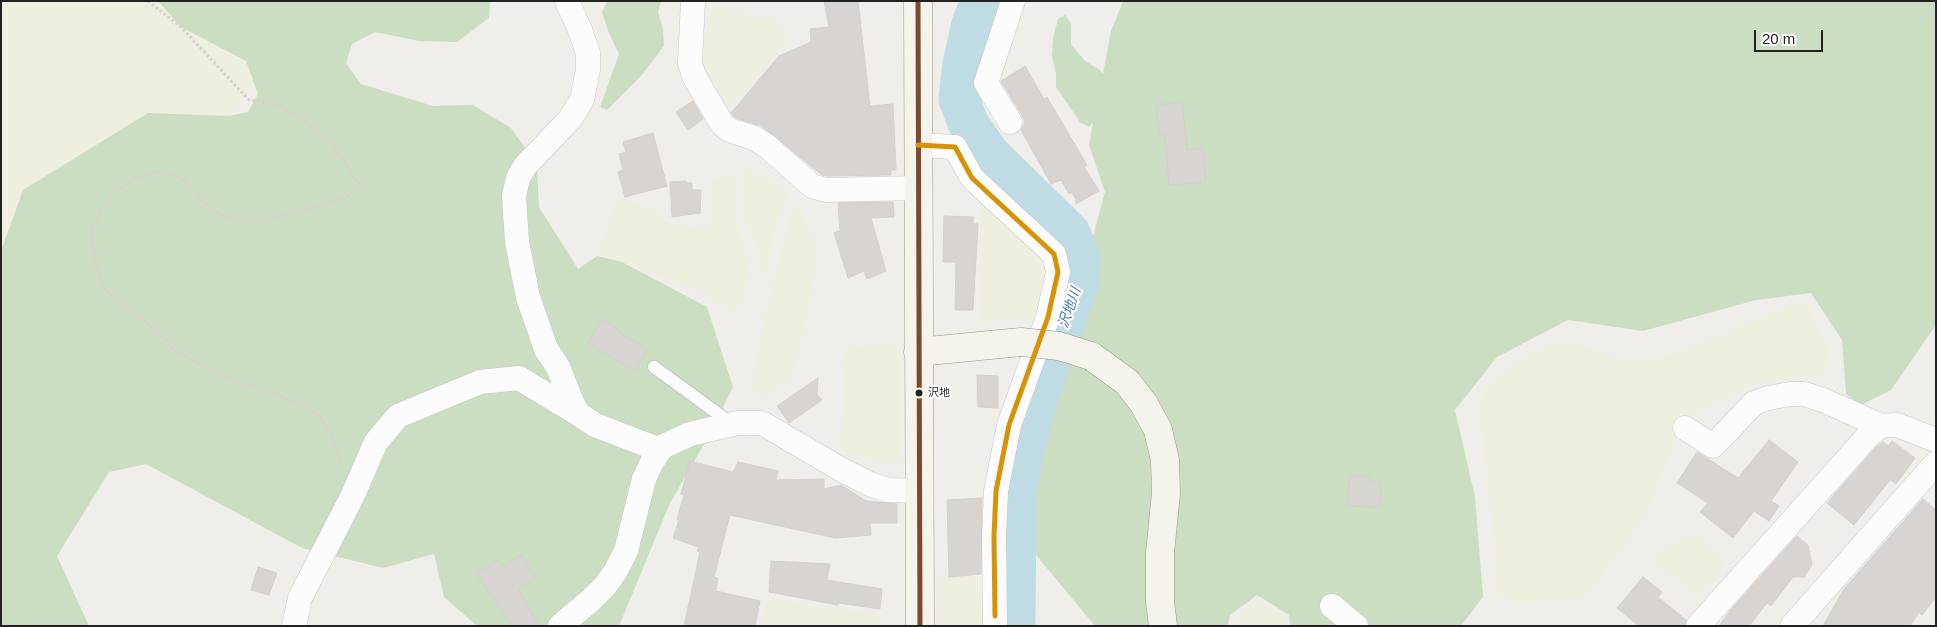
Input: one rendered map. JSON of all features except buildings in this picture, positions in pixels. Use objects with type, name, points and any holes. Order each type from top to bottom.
[{"type":"street","points":[[567,1],[588,54],[588,70],[582,100],[564,125],[525,166],[518,178],[514,196],[517,242],[528,297],[546,349],[558,367],[574,407],[580,415]]},
{"type":"street","points":[[694,1],[690,63],[694,76],[722,124],[729,130],[754,138],[767,146],[812,186],[826,190],[918,188]]},
{"type":"street","points":[[918,1],[920,626]]},
{"type":"street","points":[[1010,122],[986,83],[1013,1]]},
{"type":"street","points":[[918,145],[955,147],[972,178],[1054,254],[1058,272],[1048,317],[1009,425],[996,491],[994,536],[995,626]]},
{"type":"street","points":[[918,352],[1021,342],[1059,346],[1091,356],[1127,382],[1144,404],[1158,430],[1165,460],[1166,493],[1160,553],[1160,602],[1163,626]]},
{"type":"street","points":[[294,626],[300,598],[352,496],[376,442],[398,416],[480,382],[519,378],[602,428],[660,450]]},
{"type":"street","points":[[1685,428],[1714,446],[1754,403],[1790,394],[1804,394],[1823,400],[1881,426],[1897,426],[1936,440]]},
{"type":"street","points":[[560,626],[596,595],[615,572],[626,551],[644,479],[660,450],[690,434],[732,424],[762,423],[842,470],[870,484],[888,490],[919,491]]},
{"type":"street","points":[[1698,626],[1869,434],[1881,426]]},
{"type":"street","points":[[1792,626],[1936,463]]},
{"type":"street","points":[[1332,606],[1356,626]]},
{"type":"lane","points":[[654,367],[732,424]]},
{"type":"path","points":[[148,1],[181,26],[249,100],[271,102],[300,117],[330,141],[361,187],[342,199],[270,219],[230,219],[211,209],[187,183],[174,174],[153,173],[134,178],[105,202],[91,232],[102,286],[123,305],[155,328],[175,350],[223,376],[300,403],[318,415],[331,435],[352,496]]},
{"type":"green space","points":[[1,1],[162,1],[181,27],[264,72],[229,116],[23,190],[1,247]]},
{"type":"green space","points":[[158,1],[490,1],[489,18],[457,42],[419,41],[375,32],[352,44],[346,63],[361,84],[433,106],[473,105],[511,128],[537,165],[539,207],[578,269],[597,256],[622,262],[707,307],[733,387],[706,441],[670,503],[619,626],[477,626],[444,597],[434,554],[383,568],[302,548],[146,464],[109,472],[57,556],[89,626],[1,626],[1,251],[23,190],[148,113],[229,116],[248,112],[258,94],[246,61],[181,27]]},
{"type":"green space","points":[[607,1],[661,1],[658,12],[663,29],[664,46],[641,76],[607,110],[600,107],[619,54],[608,31],[602,12]]},
{"type":"green space","points":[[1123,1],[1936,1],[1936,325],[1891,390],[1861,405],[1846,394],[1842,340],[1811,293],[1756,300],[1643,331],[1568,320],[1497,357],[1455,410],[1475,497],[1483,597],[1461,626],[1290,626],[1289,615],[1257,595],[1230,615],[1228,626],[1095,626],[1026,543],[1050,398],[1105,192],[1089,145],[1093,122],[1089,127],[1080,122],[1056,87],[1056,73],[1052,56],[1053,38],[1058,19],[1065,15],[1071,24],[1071,44],[1084,60],[1103,74],[1111,31]]},
{"type":"green space","points":[[720,5],[755,18],[774,18],[788,40],[732,105],[722,104],[699,67],[710,12]]},
{"type":"green space","points":[[749,169],[789,195],[774,232],[765,274],[761,274],[757,247],[745,216],[742,199],[742,172]]},
{"type":"green space","points":[[736,173],[734,216],[748,267],[739,309],[734,311],[698,290],[603,255],[600,250],[611,212],[621,200],[658,211],[661,220],[675,225],[708,230],[714,225],[711,182]]},
{"type":"green space","points":[[980,195],[1045,259],[1048,273],[1036,318],[980,323]]},
{"type":"green space","points":[[799,209],[802,212],[817,253],[817,260],[796,366],[791,377],[767,395],[758,394],[752,389],[756,354],[790,215],[794,210]]},
{"type":"green space","points":[[1806,302],[1829,350],[1824,379],[1803,375],[1752,384],[1698,411],[1675,440],[1647,512],[1586,597],[1515,603],[1499,595],[1480,408],[1484,392],[1528,355],[1561,341],[1597,350],[1620,361],[1661,358],[1720,337],[1794,304]]},
{"type":"green space","points":[[899,345],[901,461],[895,464],[843,451],[840,434],[844,412],[842,360],[844,352],[855,347]]},
{"type":"green space","points":[[1696,537],[1727,563],[1697,594],[1656,561],[1673,544]]},
{"type":"green space","points":[[975,576],[976,591],[984,593],[986,626],[938,626],[938,578]]},
{"type":"green space","points":[[767,600],[880,615],[877,626],[760,626]]},
{"type":"green space","points":[[1257,602],[1287,617],[1284,626],[1240,626],[1241,613]]},
{"type":"waterway","name":"沢地川","points":[[981,1],[972,24],[963,64],[959,99],[968,123],[990,155],[1070,233],[1080,258],[1079,282],[1037,401],[1025,444],[1016,493],[1015,626]]},
{"type":"transit line","points":[[918,1],[920,626]]},
{"type":"transit line","points":[[918,145],[955,147],[972,178],[1054,254],[1058,272],[1048,317],[1009,425],[996,491],[994,536],[995,616]]},
{"type":"place","name":"沢地","points":[[919,393]]}]
